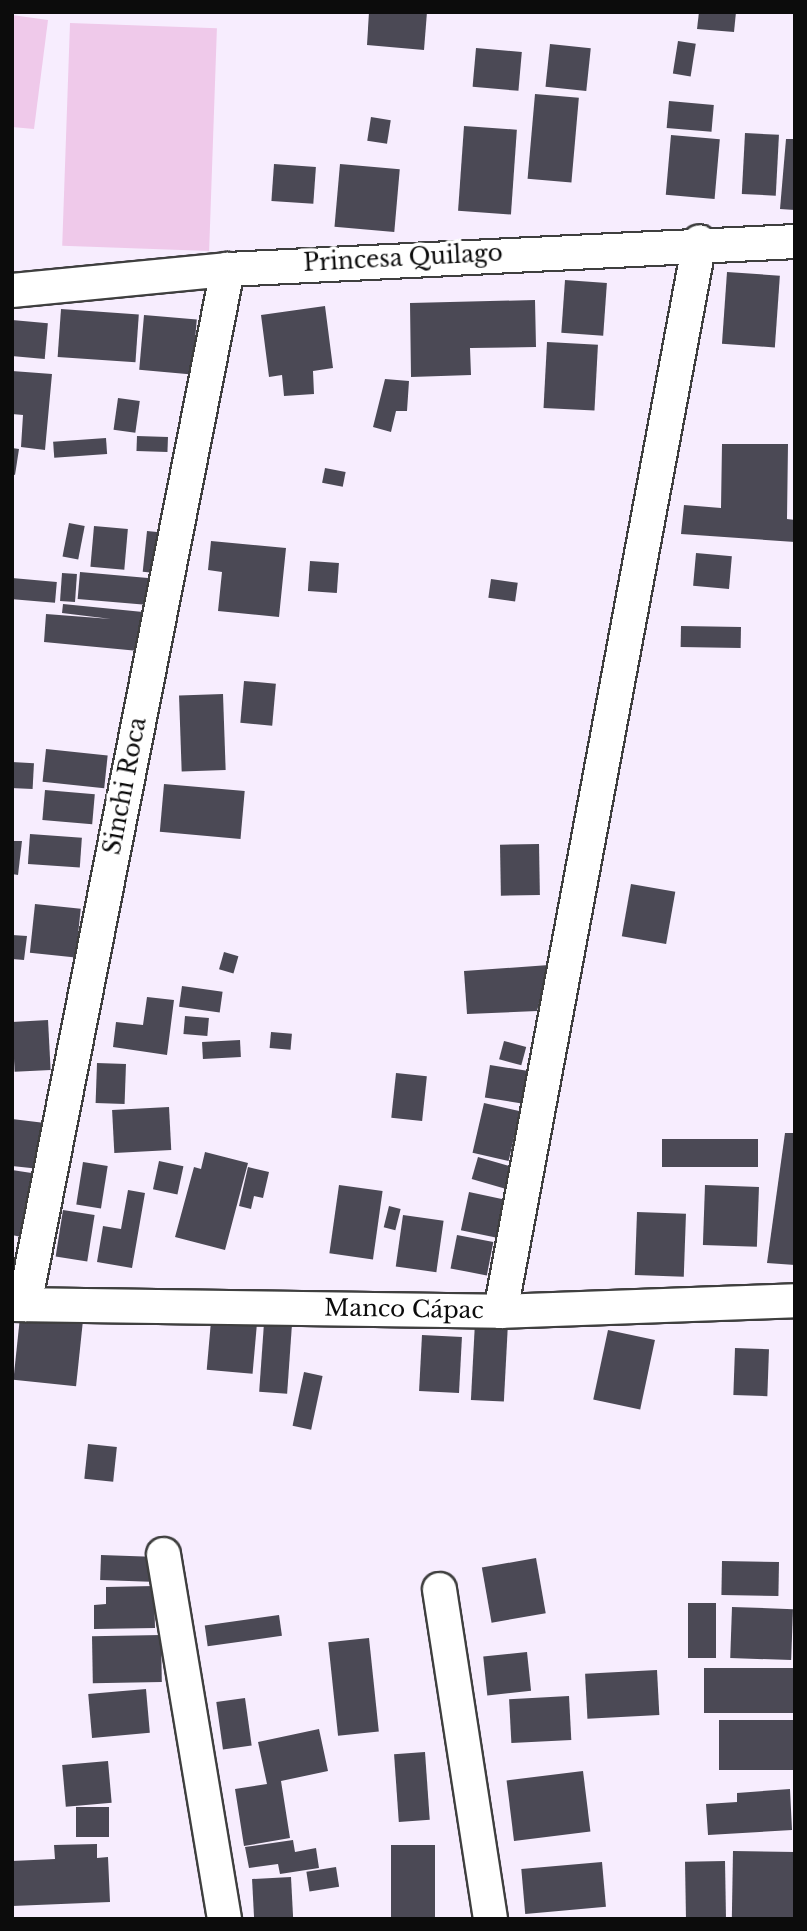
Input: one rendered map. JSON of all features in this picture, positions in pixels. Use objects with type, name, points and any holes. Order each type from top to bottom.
[{"type":"street","name":"Princesa Quilago","points":[[12,290],[227,269],[699,241],[795,241]]},
{"type":"street","points":[[500,1311],[699,241]]},
{"type":"street","name":"Sinchi Roca","points":[[18,1304],[227,269]]},
{"type":"street","name":"Manco Cápac","points":[[18,1304],[500,1311],[795,1300]]},
{"type":"street","points":[[163,1554],[225,1919]]},
{"type":"street","points":[[439,1590],[490,1919]]},
{"type":"shaded area","points":[[12,15],[48,20],[34,129],[12,127]]},
{"type":"shaded area","points":[[70,23],[217,28],[209,251],[62,246]]},
{"type":"building","points":[[369,12],[427,12],[424,50],[367,45]]},
{"type":"building","points":[[699,12],[736,12],[734,32],[697,29]]},
{"type":"building","points":[[678,41],[696,44],[691,76],[673,74]]},
{"type":"building","points":[[550,44],[591,48],[586,91],[546,87]]},
{"type":"building","points":[[476,48],[522,52],[518,91],[473,87]]},
{"type":"building","points":[[535,94],[579,98],[571,183],[528,179]]},
{"type":"building","points":[[669,101],[714,105],[711,132],[667,128]]},
{"type":"building","points":[[371,117],[391,120],[387,144],[367,141]]},
{"type":"building","points":[[464,126],[517,130],[511,214],[458,211]]},
{"type":"building","points":[[745,133],[779,135],[776,196],[742,194]]},
{"type":"building","points":[[671,135],[720,139],[715,199],[666,195]]},
{"type":"building","points":[[786,139],[795,139],[795,210],[780,209]]},
{"type":"building","points":[[274,164],[316,167],[313,204],[271,201]]},
{"type":"building","points":[[340,164],[400,169],[394,232],[335,227]]},
{"type":"building","points":[[727,272],[780,276],[775,348],[722,344]]},
{"type":"building","points":[[565,280],[607,283],[603,336],[561,333]]},
{"type":"building","points":[[535,300],[536,347],[470,348],[471,375],[411,377],[410,303]]},
{"type":"building","points":[[325,306],[333,368],[313,371],[314,394],[284,396],[282,375],[269,377],[261,315]]},
{"type":"building","points":[[61,309],[139,314],[135,362],[58,357]]},
{"type":"building","points":[[144,315],[197,320],[192,374],[139,370]]},
{"type":"building","points":[[12,320],[48,323],[45,359],[12,356]]},
{"type":"building","points":[[547,342],[598,345],[594,411],[544,408]]},
{"type":"building","points":[[12,371],[52,374],[45,450],[21,447],[23,415],[12,414]]},
{"type":"building","points":[[385,379],[409,381],[407,411],[396,411],[391,432],[373,427]]},
{"type":"building","points":[[118,398],[140,401],[135,433],[114,430]]},
{"type":"building","points":[[137,436],[168,437],[167,452],[136,451]]},
{"type":"building","points":[[106,438],[107,454],[54,458],[53,442]]},
{"type":"building","points":[[722,444],[788,444],[787,519],[795,520],[795,542],[681,534],[684,505],[721,508]]},
{"type":"building","points":[[12,448],[19,449],[15,475],[12,474]]},
{"type":"building","points":[[325,468],[346,472],[343,487],[322,483]]},
{"type":"building","points":[[69,523],[85,526],[78,559],[63,556]]},
{"type":"building","points":[[94,526],[128,529],[124,570],[90,567]]},
{"type":"building","points":[[147,531],[167,533],[163,574],[143,572]]},
{"type":"building","points":[[211,541],[286,548],[279,617],[218,611],[222,572],[208,570]]},
{"type":"building","points":[[696,553],[732,556],[729,589],[693,586]]},
{"type":"building","points":[[310,561],[339,563],[337,593],[308,591]]},
{"type":"building","points":[[80,572],[154,578],[151,605],[78,599]]},
{"type":"building","points":[[62,573],[77,574],[75,602],[60,601]]},
{"type":"building","points":[[12,578],[57,582],[55,603],[12,599]]},
{"type":"building","points":[[491,579],[518,583],[515,602],[488,598]]},
{"type":"building","points":[[63,604],[153,613],[149,652],[44,642],[46,614],[111,619],[62,613]]},
{"type":"building","points":[[681,626],[741,627],[741,648],[681,647]]},
{"type":"building","points":[[244,681],[276,684],[272,726],[240,723]]},
{"type":"building","points":[[223,694],[226,770],[182,771],[179,696]]},
{"type":"building","points":[[46,749],[108,755],[104,788],[43,782]]},
{"type":"building","points":[[12,762],[34,763],[33,789],[12,788]]},
{"type":"building","points":[[164,784],[245,791],[241,839],[160,832]]},
{"type":"building","points":[[45,790],[95,794],[92,824],[42,820]]},
{"type":"building","points":[[30,834],[82,838],[80,868],[28,864]]},
{"type":"building","points":[[12,841],[22,841],[18,875],[12,874]]},
{"type":"building","points":[[539,844],[540,895],[501,896],[500,845]]},
{"type":"building","points":[[631,884],[675,892],[666,944],[622,936]]},
{"type":"building","points":[[35,904],[81,909],[76,958],[30,953]]},
{"type":"building","points":[[12,935],[27,936],[24,960],[12,959]]},
{"type":"building","points":[[224,952],[238,956],[233,973],[219,969]]},
{"type":"building","points":[[549,965],[537,1011],[467,1014],[464,971]]},
{"type":"building","points":[[182,986],[223,992],[220,1013],[179,1007]]},
{"type":"building","points":[[147,997],[174,1000],[167,1055],[113,1047],[116,1022],[143,1025]]},
{"type":"building","points":[[185,1016],[209,1018],[207,1036],[183,1034]]},
{"type":"building","points":[[48,1020],[51,1070],[15,1072],[12,1022]]},
{"type":"building","points":[[271,1032],[292,1034],[291,1050],[270,1048]]},
{"type":"building","points":[[240,1040],[241,1057],[203,1059],[202,1042]]},
{"type":"building","points":[[504,1041],[526,1047],[521,1065],[499,1059]]},
{"type":"building","points":[[97,1063],[126,1064],[125,1104],[96,1103]]},
{"type":"building","points":[[490,1065],[529,1071],[523,1104],[485,1098]]},
{"type":"building","points":[[396,1073],[427,1076],[422,1121],[391,1118]]},
{"type":"building","points":[[484,1103],[520,1111],[509,1161],[473,1153]]},
{"type":"building","points":[[169,1107],[171,1150],[114,1153],[112,1110]]},
{"type":"building","points":[[12,1119],[45,1123],[40,1169],[12,1166]]},
{"type":"building","points":[[785,1133],[795,1133],[795,1265],[767,1263]]},
{"type":"building","points":[[662,1139],[758,1139],[758,1167],[662,1167]]},
{"type":"building","points":[[205,1152],[248,1163],[225,1250],[175,1237],[194,1167],[201,1169]]},
{"type":"building","points":[[478,1157],[512,1167],[505,1189],[472,1179]]},
{"type":"building","points":[[159,1161],[183,1166],[177,1195],[153,1189]]},
{"type":"building","points":[[83,1162],[108,1166],[101,1208],[76,1204]]},
{"type":"building","points":[[248,1167],[269,1172],[263,1198],[254,1196],[251,1209],[239,1206]]},
{"type":"building","points":[[12,1170],[38,1174],[26,1238],[12,1235]]},
{"type":"building","points":[[339,1185],[383,1191],[373,1259],[329,1253]]},
{"type":"building","points":[[705,1185],[759,1187],[757,1247],[703,1245]]},
{"type":"building","points":[[128,1190],[145,1193],[132,1268],[97,1262],[103,1226],[121,1229]]},
{"type":"building","points":[[469,1192],[511,1201],[503,1239],[461,1230]]},
{"type":"building","points":[[389,1206],[401,1209],[395,1230],[384,1227]]},
{"type":"building","points":[[63,1210],[95,1215],[87,1261],[56,1256]]},
{"type":"building","points":[[637,1212],[686,1214],[684,1277],[635,1275]]},
{"type":"building","points":[[403,1215],[444,1221],[436,1272],[396,1266]]},
{"type":"building","points":[[457,1235],[493,1242],[487,1275],[451,1268]]},
{"type":"building","points":[[20,1317],[83,1324],[76,1386],[13,1380]]},
{"type":"building","points":[[211,1321],[257,1325],[253,1374],[207,1370]]},
{"type":"building","points":[[475,1322],[508,1324],[504,1402],[471,1400]]},
{"type":"building","points":[[264,1323],[292,1325],[287,1394],[259,1392]]},
{"type":"building","points":[[608,1330],[655,1340],[640,1409],[593,1399]]},
{"type":"building","points":[[422,1335],[462,1337],[459,1393],[419,1391]]},
{"type":"building","points":[[735,1348],[769,1349],[767,1396],[733,1395]]},
{"type":"building","points":[[304,1372],[323,1376],[311,1430],[293,1426]]},
{"type":"building","points":[[88,1444],[117,1447],[113,1482],[84,1479]]},
{"type":"building","points":[[101,1555],[151,1557],[150,1582],[100,1580]]},
{"type":"building","points":[[536,1558],[546,1613],[492,1623],[482,1568]]},
{"type":"building","points":[[722,1561],[779,1562],[778,1596],[721,1595]]},
{"type":"building","points":[[154,1586],[155,1628],[94,1629],[94,1605],[106,1604],[106,1587]]},
{"type":"building","points":[[688,1603],[716,1603],[716,1658],[688,1658]]},
{"type":"building","points":[[732,1607],[793,1609],[791,1660],[730,1658]]},
{"type":"building","points":[[279,1615],[282,1636],[208,1646],[205,1625]]},
{"type":"building","points":[[161,1635],[162,1682],[93,1683],[92,1636]]},
{"type":"building","points":[[369,1638],[379,1731],[338,1736],[328,1642]]},
{"type":"building","points":[[527,1652],[531,1691],[487,1695],[483,1657]]},
{"type":"building","points":[[704,1668],[795,1668],[795,1713],[704,1713]]},
{"type":"building","points":[[657,1670],[659,1715],[587,1719],[585,1674]]},
{"type":"building","points":[[146,1689],[150,1733],[92,1738],[88,1694]]},
{"type":"building","points":[[569,1696],[571,1740],[511,1743],[509,1699]]},
{"type":"building","points":[[245,1698],[252,1746],[223,1750],[216,1702]]},
{"type":"building","points":[[719,1720],[793,1720],[793,1770],[719,1770]]},
{"type":"building","points":[[319,1729],[328,1771],[281,1781],[290,1838],[244,1846],[235,1789],[267,1784],[258,1742]]},
{"type":"building","points":[[425,1752],[430,1820],[399,1822],[394,1754]]},
{"type":"building","points":[[108,1761],[112,1803],[66,1807],[62,1765]]},
{"type":"building","points":[[583,1771],[590,1832],[514,1841],[507,1780]]},
{"type":"building","points":[[790,1789],[792,1830],[708,1835],[706,1804],[737,1802],[737,1793]]},
{"type":"building","points":[[76,1807],[109,1807],[109,1837],[76,1837]]},
{"type":"building","points":[[293,1840],[295,1852],[316,1848],[319,1868],[280,1874],[278,1864],[249,1868],[245,1847]]},
{"type":"building","points":[[97,1844],[97,1858],[108,1857],[110,1902],[12,1906],[12,1861],[55,1859],[54,1845]]},
{"type":"building","points":[[391,1845],[435,1845],[435,1919],[391,1919]]},
{"type":"building","points":[[733,1851],[795,1852],[794,1919],[732,1919]]},
{"type":"building","points":[[725,1861],[726,1919],[686,1919],[685,1862]]},
{"type":"building","points":[[602,1862],[606,1907],[525,1914],[521,1869]]},
{"type":"building","points":[[336,1867],[339,1887],[309,1891],[306,1872]]},
{"type":"building","points":[[291,1877],[293,1919],[254,1919],[252,1879]]}]
